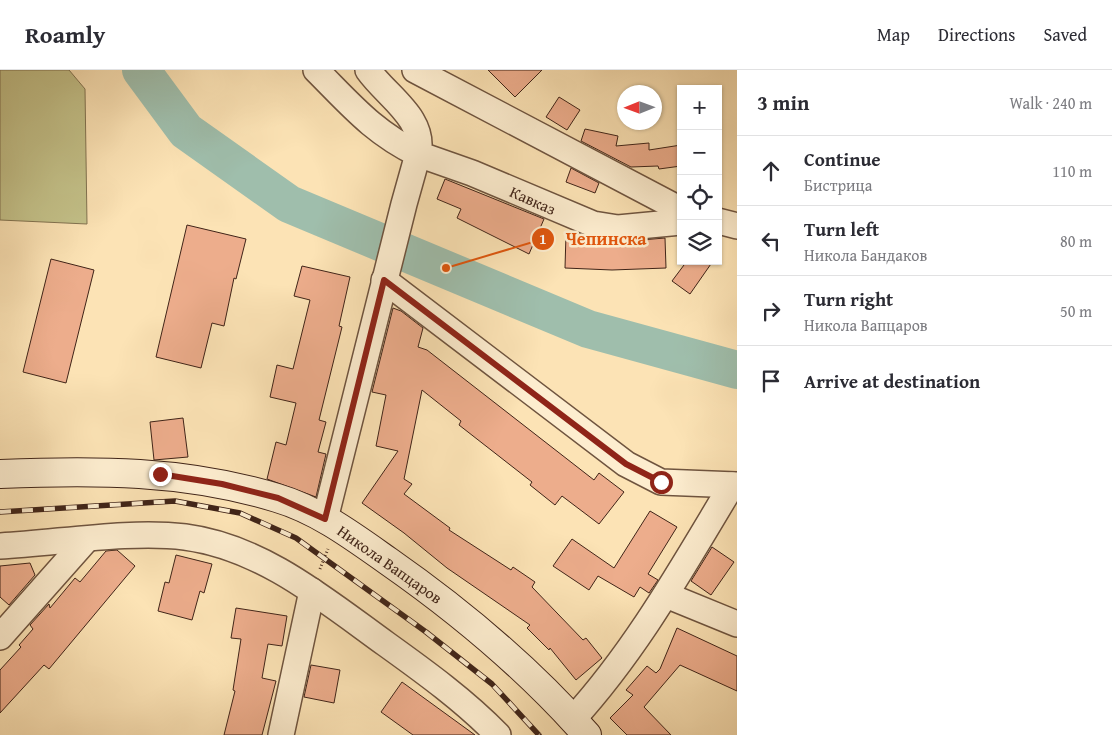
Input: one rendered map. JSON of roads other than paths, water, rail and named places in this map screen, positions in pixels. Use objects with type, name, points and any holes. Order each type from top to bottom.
[{"type":"street","name":"Кавказ","points":[[316,70],[372,128],[396,144],[418,154],[472,173],[593,224],[618,228],[677,222]]},
{"type":"street","points":[[333,524],[385,277],[421,142],[418,128],[368,70]]},
{"type":"street","points":[[415,70],[677,208]]},
{"type":"street","points":[[722,217],[737,217]]},
{"type":"street","points":[[722,222],[737,226]]},
{"type":"street","points":[[385,277],[626,464],[644,475],[661,482],[734,485],[666,594],[601,688],[580,727]]},
{"type":"street","name":"Никола Вапцаров","points":[[0,474],[84,470],[160,474],[222,484],[278,498],[333,524],[430,590],[484,633],[580,727]]},
{"type":"street","points":[[0,546],[151,535],[186,537],[228,547],[269,565],[312,591],[426,674],[480,717],[498,735]]},
{"type":"street","points":[[0,637],[86,540]]},
{"type":"street","points":[[281,735],[312,591]]},
{"type":"street","points":[[666,594],[737,624]]},
{"type":"waterway","points":[[141,70],[186,131],[289,204],[588,329],[737,370]]},
{"type":"railway","points":[[0,512],[175,501],[240,513],[296,538],[426,632],[492,684],[539,735]]},
{"type":"place","name":"Чепинска","points":[[446,268]]}]
